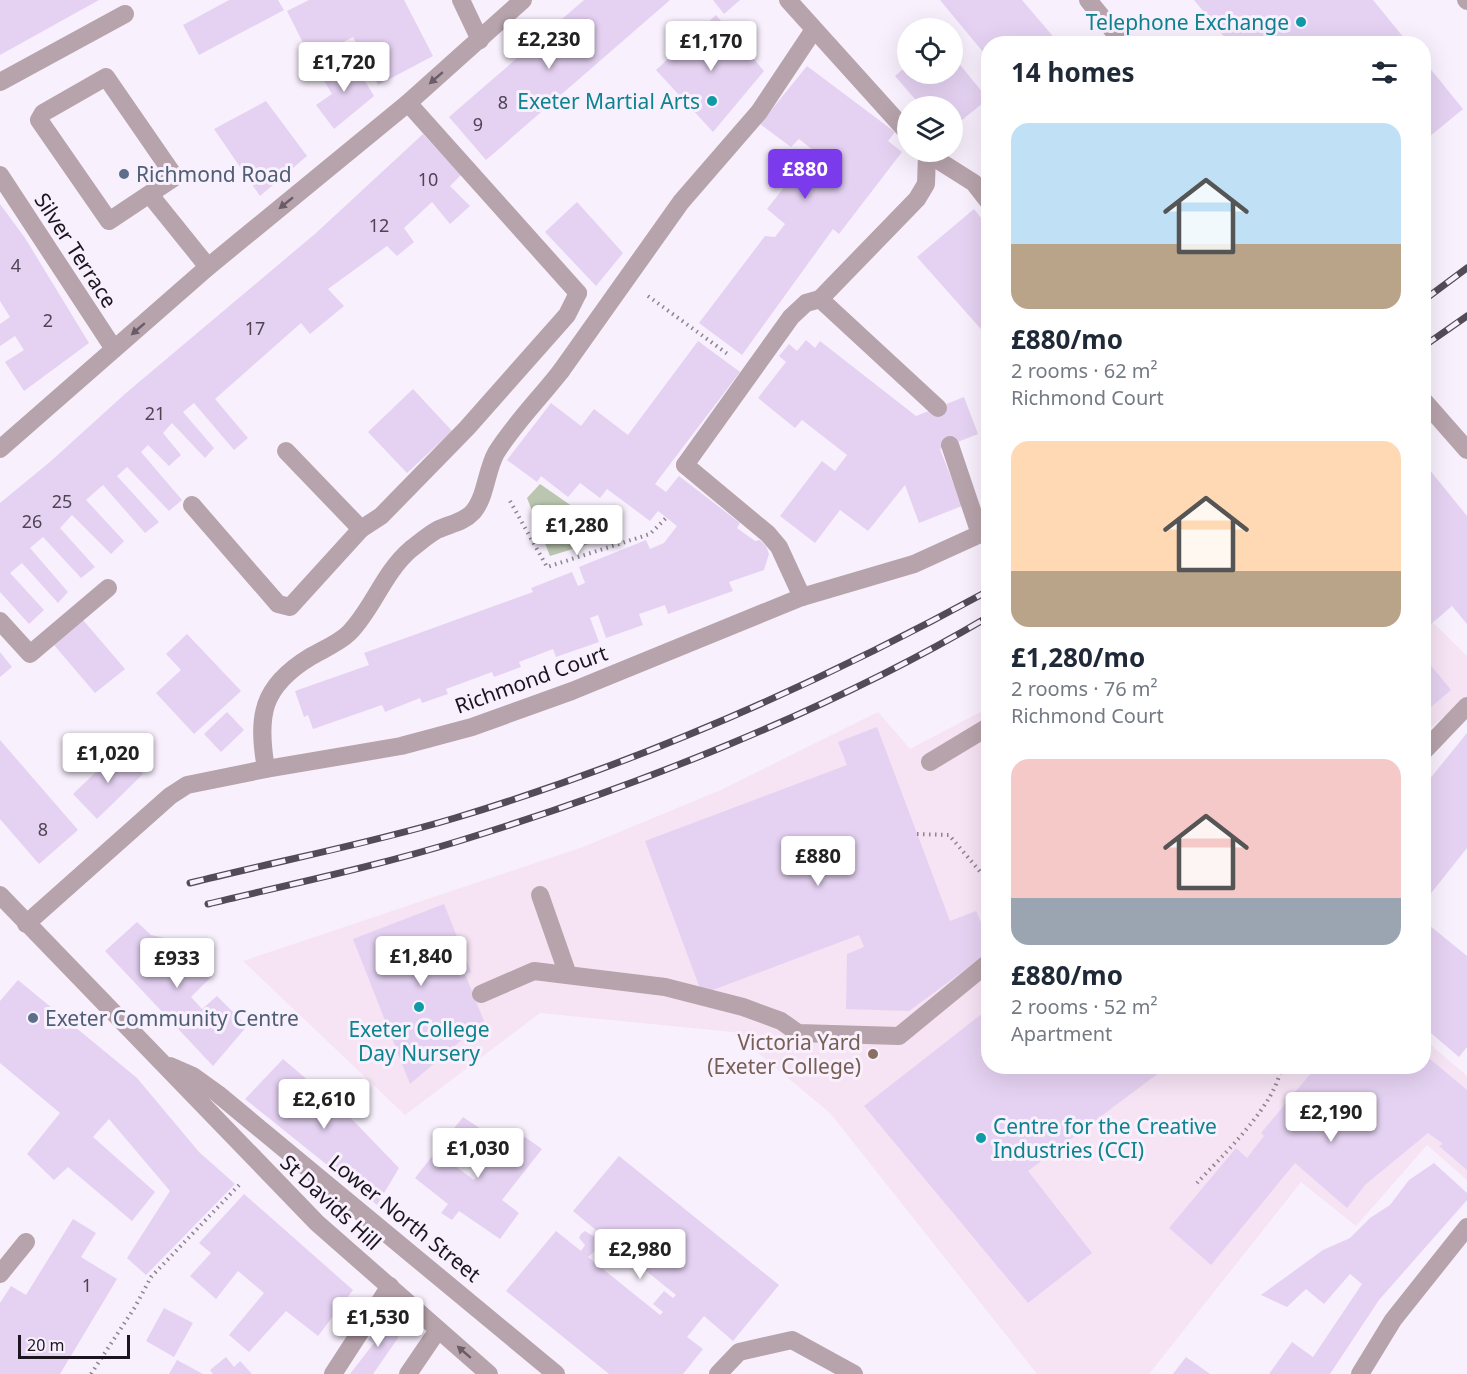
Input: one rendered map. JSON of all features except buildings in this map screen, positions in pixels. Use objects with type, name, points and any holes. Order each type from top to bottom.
[{"type":"street","points":[[461,0],[480,40]]},
{"type":"street","points":[[0,449],[208,267],[408,103],[523,0]]},
{"type":"street","points":[[788,0],[813,31],[897,121]]},
{"type":"street","points":[[1088,0],[1117,36]]},
{"type":"street","points":[[0,82],[125,14]]},
{"type":"street","points":[[266,769],[261,740],[262,714],[264,705],[274,689],[303,661],[349,633],[390,571],[409,551],[437,530],[455,524],[474,511],[490,464],[497,451],[561,371],[681,202],[759,112],[813,31]]},
{"type":"street","points":[[106,77],[175,177],[150,195],[109,221],[39,120],[43,113],[106,77]]},
{"type":"street","points":[[192,505],[278,604],[290,607],[361,529],[381,516],[467,428],[567,315],[578,293],[408,103]]},
{"type":"street","points":[[802,597],[779,547],[768,534],[685,465],[791,317],[807,303],[820,299],[917,199],[926,184],[926,162]]},
{"type":"street","points":[[940,162],[974,183],[981,192]]},
{"type":"street","name":"Silver Terrace","points":[[0,176],[114,350]]},
{"type":"street","points":[[150,195],[208,267]]},
{"type":"street","points":[[820,299],[938,408]]},
{"type":"street","points":[[1431,410],[1467,450]]},
{"type":"street","name":"Richmond Court","points":[[950,445],[981,525]]},
{"type":"street","points":[[286,451],[361,529]]},
{"type":"street","name":"Richmond Court","points":[[26,924],[170,796],[187,785],[401,746],[472,727],[572,691],[802,597],[914,564],[981,534]]},
{"type":"street","points":[[0,621],[30,654],[108,588]]},
{"type":"street","points":[[1431,744],[1467,706]]},
{"type":"street","points":[[930,762],[981,732]]},
{"type":"street","name":"St Davids Hill","points":[[0,895],[317,1223],[489,1374]]},
{"type":"street","points":[[540,895],[568,975]]},
{"type":"street","points":[[481,994],[534,971],[665,987],[742,1007],[781,1021],[798,1032],[899,1036],[981,969]]},
{"type":"street","name":"Lower North Street","points":[[163,1063],[193,1076],[218,1094],[556,1374]]},
{"type":"street","points":[[1360,1374],[1393,1320],[1467,1227]]},
{"type":"street","points":[[0,1274],[26,1242]]},
{"type":"street","points":[[333,1374],[390,1286]]},
{"type":"street","points":[[408,1374],[438,1330]]},
{"type":"street","points":[[718,1374],[739,1352],[792,1340],[854,1374]]},
{"type":"path","points":[[626,281],[752,371]]},
{"type":"path","points":[[490,464],[547,567],[650,534],[666,518]]},
{"type":"path","points":[[917,834],[949,835],[981,873]]},
{"type":"path","points":[[1197,1183],[1244,1134],[1280,1079],[1280,1074]]},
{"type":"path","points":[[90,1374],[135,1307],[151,1277],[259,1165]]},
{"type":"shaded area","points":[[1431,621],[1467,656],[1467,697],[1431,727]]},
{"type":"shaded area","name":"Victoria Yard (Exeter College)","points":[[878,712],[910,749],[981,712],[981,1074],[1431,1074],[1431,1045],[1467,1076],[1467,1180],[1427,1145],[1356,1226],[1301,1182],[1149,1374],[1037,1374],[830,1113],[733,1032],[540,1013],[405,1115],[243,961],[583,847],[721,790]]},
{"type":"green space","points":[[540,484],[615,536],[550,556],[527,498]]},
{"type":"railway","points":[[1431,295],[1467,268]]},
{"type":"railway","points":[[1431,341],[1467,316]]},
{"type":"railway","points":[[190,883],[455,818],[593,772],[661,746],[794,689],[981,595]]},
{"type":"railway","points":[[208,904],[428,850],[594,796],[730,744],[797,715],[863,684],[981,621]]},
{"type":"place","name":"Telephone Exchange","points":[[1301,22]]},
{"type":"place","name":"Exeter Martial Arts","points":[[712,101]]},
{"type":"place","name":"Richmond Road","points":[[124,174]]},
{"type":"place","name":"Exeter College Day Nursery","points":[[419,1007]]},
{"type":"place","name":"Exeter Community Centre","points":[[33,1018]]},
{"type":"place","name":"Victoria Yard (Exeter College)","points":[[873,1054]]},
{"type":"place","name":"Centre for the Creative Industries (CCI)","points":[[981,1138]]}]
